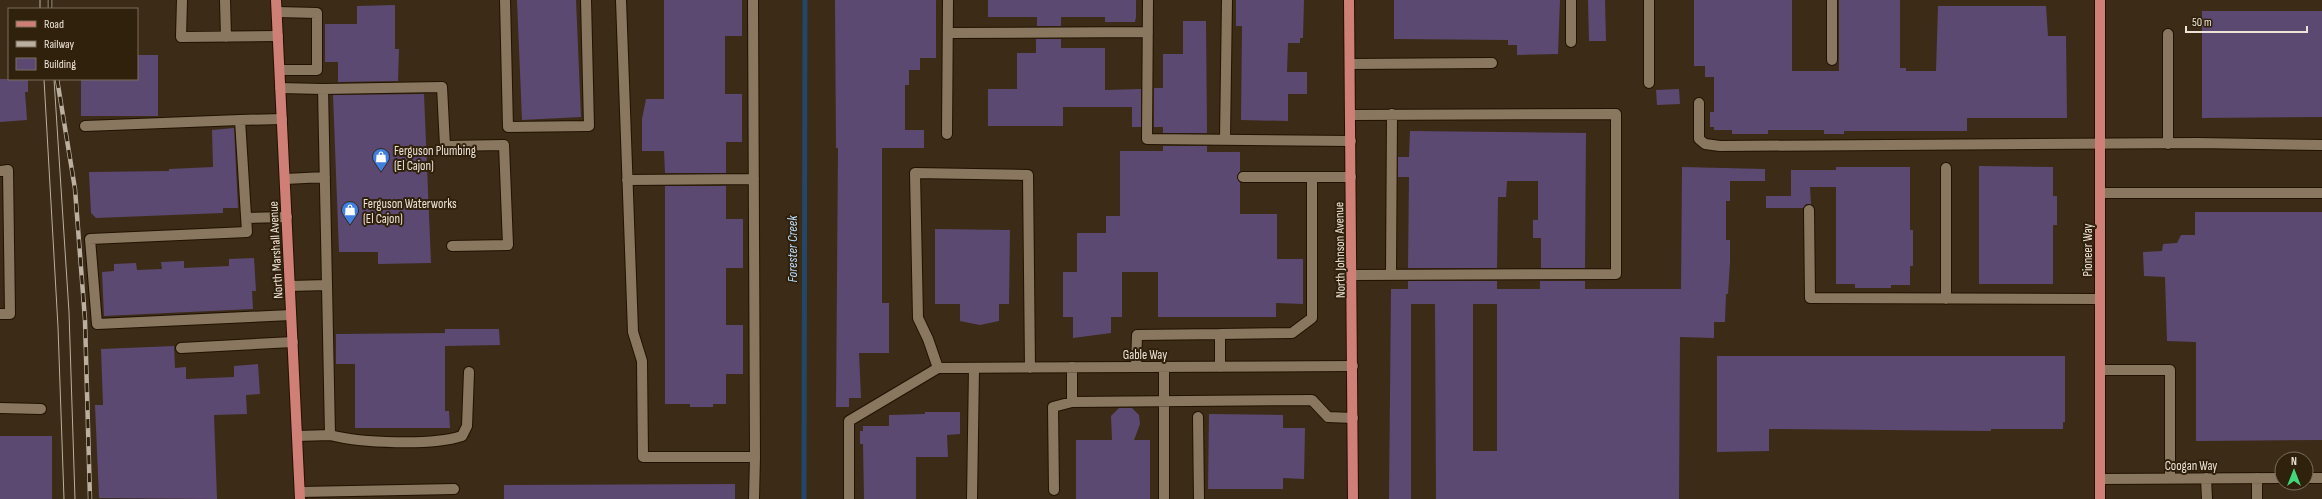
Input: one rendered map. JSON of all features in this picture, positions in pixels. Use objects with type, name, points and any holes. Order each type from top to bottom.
[{"type":"main road","name":"North Marshall Avenue","points":[[276,0],[300,496]]},
{"type":"main road","name":"North Johnson Avenue","points":[[1349,0],[1353,499]]},
{"type":"main road","name":"Pioneer Way","points":[[2100,0],[2100,499]]},
{"type":"street","points":[[182,0],[181,37],[278,36]]},
{"type":"street","points":[[225,0],[226,37]]},
{"type":"street","points":[[505,0],[508,127],[589,126],[586,0]]},
{"type":"street","points":[[621,0],[633,332],[642,361],[643,457],[755,457]]},
{"type":"street","points":[[753,0],[754,499]]},
{"type":"street","points":[[947,134],[948,0]]},
{"type":"street","points":[[1148,0],[1147,139],[1351,141]]},
{"type":"street","points":[[1225,140],[1227,0]]},
{"type":"street","points":[[1571,0],[1571,42]]},
{"type":"street","points":[[1649,0],[1649,83]]},
{"type":"street","points":[[1832,0],[1832,60]]},
{"type":"street","points":[[277,12],[317,13],[317,70],[280,70]]},
{"type":"street","points":[[948,33],[1148,32]]},
{"type":"street","points":[[2168,34],[2168,144]]},
{"type":"street","points":[[1350,64],[1492,63]]},
{"type":"street","points":[[280,88],[323,89],[442,86],[444,146],[504,145],[508,245],[452,246]]},
{"type":"street","points":[[323,89],[330,435]]},
{"type":"street","points":[[1699,103],[1699,139],[1705,144],[1715,146],[2168,144],[2322,145]]},
{"type":"street","points":[[1391,275],[1392,114]]},
{"type":"street","points":[[1350,115],[1616,114],[1616,274],[1352,275]]},
{"type":"street","points":[[85,126],[282,118]]},
{"type":"street","points":[[240,120],[247,232],[90,240],[97,324],[291,315]]},
{"type":"street","points":[[1946,168],[1946,299]]},
{"type":"street","points":[[0,171],[8,170],[10,314],[0,314]]},
{"type":"street","points":[[849,499],[849,421],[938,368],[928,339],[918,318],[915,173],[1028,175],[1030,368]]},
{"type":"street","points":[[285,179],[325,177]]},
{"type":"street","points":[[1243,177],[1351,177]]},
{"type":"street","points":[[1136,367],[1137,335],[1292,333],[1312,318],[1312,177]]},
{"type":"street","points":[[628,180],[754,179]]},
{"type":"street","points":[[2100,193],[2322,193]]},
{"type":"street","points":[[1809,210],[1810,298],[2100,299]]},
{"type":"street","points":[[246,218],[287,217]]},
{"type":"street","points":[[290,286],[327,285]]},
{"type":"street","points":[[1220,334],[1220,367]]},
{"type":"street","points":[[181,348],[293,342]]},
{"type":"street","name":"Gable Way","points":[[938,368],[1353,366]]},
{"type":"street","points":[[1072,367],[1072,402]]},
{"type":"street","points":[[1164,367],[1164,499]]},
{"type":"street","points":[[972,499],[974,368]]},
{"type":"street","points":[[2100,370],[2170,370],[2170,478]]},
{"type":"street","points":[[297,436],[330,435],[352,441],[446,441],[462,436],[467,426],[469,372]]},
{"type":"street","points":[[1054,490],[1054,407],[1072,402],[1312,400],[1328,417],[1353,418]]},
{"type":"street","points":[[0,408],[41,408]]},
{"type":"street","points":[[1198,417],[1199,499]]},
{"type":"street","points":[[2206,478],[2207,499]]},
{"type":"street","points":[[2257,478],[2257,499]]},
{"type":"street","name":"Coogan Way","points":[[2100,479],[2274,478]]},
{"type":"street","points":[[300,496],[454,489]]},
{"type":"building","points":[[517,0],[576,0],[581,117],[522,120]]},
{"type":"building","points":[[664,0],[742,0],[742,36],[725,36],[725,94],[742,94],[742,142],[726,142],[726,173],[665,173],[664,151],[642,151],[642,119],[646,99],[664,99]]},
{"type":"building","points":[[835,0],[936,0],[936,58],[920,58],[920,70],[909,70],[909,85],[905,85],[905,130],[924,130],[924,148],[882,148],[882,303],[889,303],[889,353],[859,353],[861,398],[849,398],[849,407],[836,407],[838,148],[836,148]]},
{"type":"building","points":[[988,0],[1136,0],[1136,17],[1135,22],[1105,22],[1105,17],[1061,17],[1061,26],[1037,26],[1037,17],[988,17]]},
{"type":"building","points":[[1236,0],[1304,0],[1303,38],[1300,38],[1300,43],[1288,43],[1287,72],[1307,72],[1307,94],[1288,94],[1288,121],[1241,120],[1242,26],[1236,26]]},
{"type":"building","points":[[1394,0],[1560,0],[1558,54],[1517,55],[1517,45],[1508,45],[1508,40],[1394,39]]},
{"type":"building","points":[[1588,0],[1605,0],[1606,41],[1589,41]]},
{"type":"building","points":[[1694,0],[1792,0],[1792,71],[1839,71],[1839,0],[1900,0],[1900,68],[1906,68],[1906,71],[1936,71],[1938,6],[2046,6],[2048,36],[2066,36],[2067,118],[1967,118],[1967,131],[1844,131],[1844,134],[1824,134],[1824,130],[1768,130],[1768,134],[1732,134],[1732,130],[1714,130],[1714,127],[1710,127],[1710,112],[1714,112],[1714,77],[1705,77],[1705,66],[1694,66]]},
{"type":"building","points":[[395,5],[395,49],[399,49],[398,81],[338,82],[338,62],[325,62],[325,24],[357,24],[357,6]]},
{"type":"building","points":[[2202,11],[2322,11],[2322,117],[2202,118]]},
{"type":"building","points":[[1183,21],[1206,21],[1207,133],[1163,133],[1163,127],[1154,127],[1154,88],[1163,88],[1163,54],[1183,54]]},
{"type":"building","points":[[1036,39],[1061,39],[1061,48],[1105,48],[1105,90],[1141,89],[1141,127],[1132,127],[1132,107],[1063,107],[1063,126],[988,126],[988,89],[1017,89],[1017,53],[1036,53]]},
{"type":"building","points":[[138,55],[158,55],[158,116],[81,116],[81,80],[138,80]]},
{"type":"building","points":[[0,79],[28,80],[28,92],[25,92],[27,120],[0,122]]},
{"type":"building","points":[[1679,89],[1680,104],[1657,105],[1656,90]]},
{"type":"building","name":"Ferguson Plumbing (El Cajon)","points":[[424,94],[431,263],[378,264],[378,252],[339,252],[333,95]]},
{"type":"building","points":[[234,128],[238,208],[223,208],[223,213],[96,218],[91,213],[89,172],[169,171],[169,169],[213,167],[212,130]]},
{"type":"building","points":[[1410,131],[1586,133],[1585,268],[1541,268],[1541,238],[1533,238],[1533,220],[1538,220],[1538,181],[1507,181],[1506,197],[1498,197],[1497,268],[1408,268],[1409,177],[1398,177],[1398,157],[1409,157]]},
{"type":"building","points":[[1163,146],[1207,146],[1207,152],[1240,152],[1240,171],[1237,177],[1240,183],[1240,214],[1277,214],[1277,259],[1303,259],[1303,304],[1276,303],[1276,317],[1158,317],[1158,272],[1122,272],[1122,317],[1111,317],[1111,333],[1073,338],[1073,317],[1063,317],[1063,272],[1077,272],[1077,233],[1106,233],[1106,216],[1120,216],[1120,151],[1163,151]]},
{"type":"building","points":[[1979,166],[2053,167],[2053,196],[2057,196],[2057,225],[2053,225],[2053,284],[1979,284]]},
{"type":"building","points":[[1682,167],[1765,169],[1765,181],[1730,181],[1730,201],[1726,201],[1726,240],[1730,240],[1730,262],[1728,294],[1726,294],[1725,322],[1714,322],[1714,338],[1680,337],[1679,499],[1436,499],[1435,304],[1411,304],[1411,499],[1389,499],[1391,289],[1408,289],[1408,281],[1497,281],[1497,289],[1540,289],[1540,281],[1585,281],[1585,289],[1681,289]],"holes":[[[1473,304],[1497,304],[1497,451],[1473,451]]]},
{"type":"building","points":[[1836,167],[1910,167],[1910,230],[1913,230],[1913,266],[1910,266],[1910,285],[1891,285],[1891,288],[1855,288],[1855,284],[1836,284],[1836,187],[1810,187],[1811,204],[1806,204],[1803,208],[1766,208],[1766,196],[1791,196],[1791,170],[1836,170]]},
{"type":"building","points":[[665,186],[726,186],[726,219],[743,219],[743,268],[726,268],[726,325],[743,325],[743,374],[726,374],[726,404],[713,404],[713,407],[690,407],[690,404],[665,404]]},
{"type":"building","points":[[2195,212],[2322,212],[2322,440],[2196,441],[2196,342],[2167,341],[2165,277],[2144,276],[2143,252],[2162,251],[2163,244],[2177,243],[2181,235],[2195,235]]},
{"type":"building","points":[[935,229],[1010,230],[1009,304],[999,304],[999,321],[980,325],[960,321],[960,304],[935,304]]},
{"type":"building","points":[[254,258],[256,291],[252,291],[253,309],[104,316],[102,272],[114,271],[114,264],[136,263],[137,270],[162,269],[161,262],[184,261],[184,268],[229,266],[229,259]]},
{"type":"building","points":[[445,329],[499,329],[500,345],[445,346],[445,411],[449,411],[450,428],[355,428],[355,364],[336,364],[336,334],[445,333]]},
{"type":"building","points":[[174,346],[175,368],[186,367],[186,379],[234,377],[234,366],[258,364],[260,394],[246,395],[247,414],[214,415],[217,499],[99,498],[95,405],[103,405],[101,349]]},
{"type":"building","points":[[1717,356],[2065,356],[2065,422],[2063,422],[2063,429],[1991,429],[1991,431],[1769,429],[1769,451],[1717,452]]},
{"type":"building","points":[[1119,408],[1132,408],[1139,415],[1140,424],[1134,440],[1150,440],[1150,499],[1076,499],[1076,440],[1112,440],[1111,416]]},
{"type":"building","points":[[925,412],[960,412],[960,434],[947,435],[948,457],[916,457],[916,499],[864,499],[863,444],[860,444],[860,431],[863,431],[863,426],[889,426],[889,415],[925,414]]},
{"type":"building","points":[[1209,414],[1283,415],[1283,428],[1305,428],[1304,479],[1283,478],[1283,489],[1208,489]]},
{"type":"building","points":[[0,436],[52,436],[52,499],[0,499]]},
{"type":"building","points":[[735,484],[735,499],[504,499],[504,485]]},
{"type":"waterway","name":"Forester Creek","points":[[804,499],[805,0]]},
{"type":"tram line","points":[[40,0],[40,8]]},
{"type":"tram line","points":[[44,80],[58,327],[64,499]]},
{"type":"tram line","points":[[54,80],[69,312],[75,499]]},
{"type":"railway","points":[[50,0],[50,8]]},
{"type":"railway","points":[[57,80],[75,189],[85,320],[90,499]]},
{"type":"place","name":"Ferguson Plumbing (El Cajon)","points":[[381,172]]},
{"type":"place","name":"Ferguson Waterworks (El Cajon)","points":[[350,225]]}]
